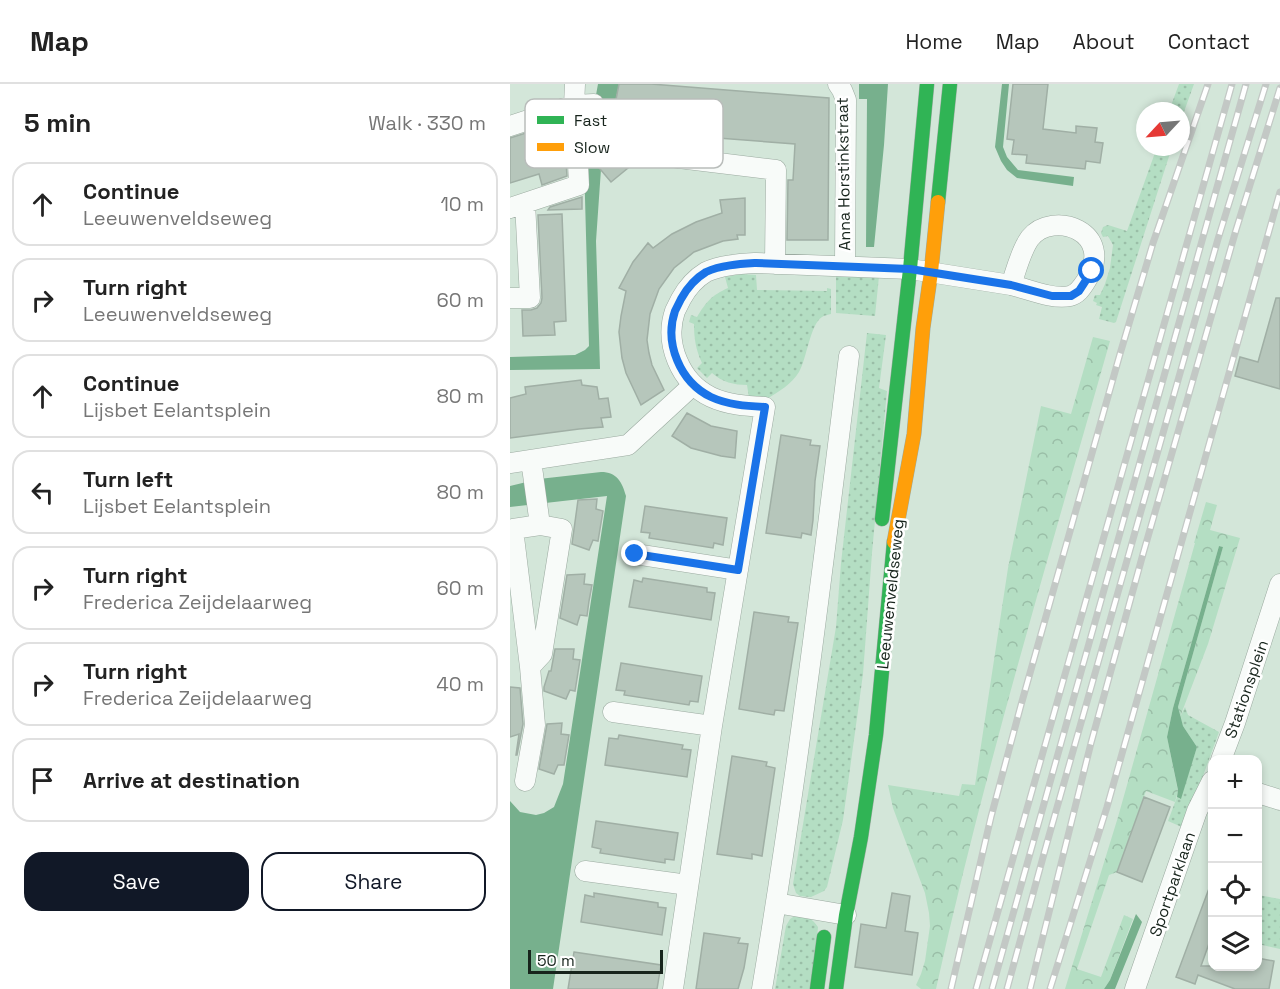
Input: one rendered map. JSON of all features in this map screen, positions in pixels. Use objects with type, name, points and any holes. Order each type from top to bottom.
[{"type":"main road","name":"Leeuwenveldseweg","points":[[882,529],[927,84]]},
{"type":"main road","name":"Leeuwenveldseweg","points":[[817,989],[835,909],[861,837],[874,746],[892,553],[914,434],[923,328],[950,84]]},
{"type":"main road","name":"Leeuwenveldseweg","points":[[863,724],[867,702],[880,552]]},
{"type":"main road","name":"Leeuwenveldseweg","points":[[835,909],[836,989]]},
{"type":"street","points":[[574,99],[575,84]]},
{"type":"street","name":"Anna Horstinkstraat","points":[[838,84],[846,100],[845,266]]},
{"type":"street","points":[[510,126],[525,121]]},
{"type":"street","points":[[723,164],[776,170],[775,264]]},
{"type":"street","points":[[510,298],[530,298],[517,206],[579,184],[578,168]]},
{"type":"street","points":[[674,989],[711,726],[765,407],[735,405],[711,397],[693,385],[680,366],[673,347],[672,327],[675,311],[692,283],[707,272],[734,265],[775,264],[910,269],[1011,285],[1052,296],[1071,296],[1079,291],[1092,271],[1095,250],[1090,240],[1082,232],[1062,226],[1051,226],[1038,231],[1030,239],[1011,285]]},
{"type":"street","points":[[762,989],[822,579],[849,356]]},
{"type":"street","points":[[510,463],[532,463],[628,445],[693,385]]},
{"type":"street","points":[[532,463],[539,518]]},
{"type":"street","points":[[525,781],[535,725],[513,529],[539,518],[562,529],[542,654],[530,667]]},
{"type":"street","points":[[635,554],[738,570]]},
{"type":"street","name":"Stationsplein","points":[[1223,755],[1278,596]]},
{"type":"street","points":[[613,712],[711,726]]},
{"type":"street","name":"Sportparklaan","points":[[1135,989],[1197,812],[1208,789]]},
{"type":"street","points":[[1262,795],[1280,800]]},
{"type":"street","points":[[585,871],[688,885]]},
{"type":"street","points":[[776,903],[835,909]]},
{"type":"green space","points":[[1179,84],[1194,84],[1188,102],[1172,102]]},
{"type":"green space","points":[[1154,156],[1169,156],[1114,323],[1099,319],[1102,307],[1093,301],[1095,295],[1100,295],[1105,284],[1113,245],[1108,236],[1103,237],[1101,233],[1103,227],[1108,225],[1127,231]]},
{"type":"green space","points":[[742,274],[756,275],[757,290],[827,291],[827,288],[831,289],[831,314],[822,317],[814,327],[799,372],[789,384],[767,399],[759,396],[749,398],[747,385],[728,382],[712,373],[707,378],[697,368],[702,363],[694,335],[694,324],[689,322],[691,315],[697,317],[710,300],[728,288],[725,277]]},
{"type":"green space","points":[[836,275],[879,276],[875,316],[836,313]]},
{"type":"green space","points":[[867,333],[886,335],[879,388],[887,391],[863,674],[843,820],[827,887],[824,891],[811,897],[800,896],[796,893],[793,884],[836,627]]},
{"type":"green space","points":[[1093,337],[1110,341],[996,745],[936,989],[921,989],[916,985],[925,961],[930,926],[929,913],[925,893],[893,808],[888,785],[959,796],[962,784],[975,785],[1008,568],[1041,406],[1071,414]]},
{"type":"green space","points":[[1206,502],[1217,505],[1210,530],[1240,538],[1208,644],[1180,717],[1178,707],[1223,547],[1219,546],[1173,708],[1167,737],[1178,791],[1175,802],[1146,791],[1117,872],[1109,875],[1077,969],[1101,977],[1124,915],[1133,919],[1110,980],[1104,989],[1065,989],[1118,817]]},
{"type":"green space","points":[[1185,707],[1188,715],[1219,732],[1211,755],[1208,755],[1208,762],[1184,828],[1168,821],[1177,797],[1180,799],[1197,747],[1183,726],[1180,717]]},
{"type":"green space","points":[[1262,896],[1280,899],[1280,949],[1262,945]]},
{"type":"green space","points":[[798,914],[807,917],[818,927],[812,989],[775,989],[786,926],[790,919]]},
{"type":"shaded area","points":[[598,84],[619,84],[616,99],[595,99]]},
{"type":"shaded area","points":[[859,84],[888,84],[874,247],[866,247],[867,99],[859,99]]},
{"type":"shaded area","points":[[1002,84],[1009,84],[1003,147],[1007,157],[1018,170],[1074,177],[1073,186],[1017,178],[1007,170],[995,147]]},
{"type":"shaded area","points":[[584,168],[601,168],[596,241],[600,369],[510,370],[510,357],[575,355],[589,346]]},
{"type":"shaded area","points":[[601,472],[615,476],[623,486],[626,496],[553,989],[510,989],[510,801],[520,812],[536,815],[544,813],[554,807],[563,784],[607,496],[510,507],[510,486],[539,479]]},
{"type":"shaded area","points":[[1219,546],[1223,547],[1178,707],[1183,726],[1197,747],[1181,799],[1177,797],[1178,790],[1167,737],[1173,708]]},
{"type":"shaded area","points":[[1136,914],[1142,922],[1115,989],[1104,989],[1110,980]]},
{"type":"building","points":[[619,84],[651,84],[829,98],[828,240],[787,240],[788,180],[793,180],[795,144],[723,138],[723,99],[616,99]]},
{"type":"building","points":[[1013,84],[1048,84],[1043,129],[1076,133],[1076,126],[1097,128],[1095,142],[1103,143],[1100,163],[1086,161],[1085,169],[1026,163],[1027,155],[1012,154],[1014,140],[1007,139]]},
{"type":"building","points":[[525,133],[525,168],[566,168],[567,176],[542,185],[539,174],[510,183],[510,138]]},
{"type":"building","points":[[599,168],[628,168],[611,182]]},
{"type":"building","points":[[582,197],[582,209],[548,210],[550,207]]},
{"type":"building","points":[[745,198],[745,235],[737,235],[738,239],[723,241],[694,252],[674,268],[659,289],[650,314],[647,340],[652,365],[664,390],[641,405],[626,373],[622,358],[619,332],[626,291],[619,288],[633,262],[648,243],[653,248],[672,234],[722,213],[720,200]]},
{"type":"building","points":[[562,214],[566,321],[554,322],[555,335],[523,336],[522,310],[537,308],[542,298],[538,215]]},
{"type":"building","points":[[1276,298],[1280,298],[1280,389],[1235,376],[1240,357],[1258,362]]},
{"type":"building","points":[[581,380],[582,385],[597,387],[599,399],[608,398],[611,417],[601,418],[603,427],[510,438],[510,398],[526,394],[525,387]]},
{"type":"building","points":[[687,413],[711,426],[737,431],[735,458],[691,448],[672,436]]},
{"type":"building","points":[[781,435],[811,440],[810,445],[820,446],[811,535],[802,533],[801,538],[766,533]]},
{"type":"building","points":[[597,499],[596,509],[603,511],[598,541],[593,540],[589,550],[572,544],[578,500]]},
{"type":"building","points":[[645,506],[727,518],[723,545],[714,543],[713,548],[649,538],[650,533],[641,532]]},
{"type":"building","points":[[585,574],[584,584],[592,585],[587,616],[580,615],[577,625],[560,618],[567,575]]},
{"type":"building","points":[[643,578],[707,588],[707,592],[715,593],[711,620],[629,607],[634,580],[642,582]]},
{"type":"building","points":[[754,612],[789,617],[788,622],[798,623],[784,711],[775,710],[774,715],[739,709]]},
{"type":"building","points":[[555,649],[574,649],[573,659],[580,660],[575,691],[570,690],[566,699],[544,691]]},
{"type":"building","points":[[621,663],[702,676],[698,702],[690,701],[689,705],[624,695],[625,691],[616,690]]},
{"type":"building","points":[[510,687],[520,688],[523,724],[517,755],[519,734],[510,737]]},
{"type":"building","points":[[562,723],[561,734],[569,735],[564,765],[558,765],[554,774],[539,769],[547,724]]},
{"type":"building","points":[[619,735],[683,745],[682,749],[691,750],[687,777],[605,765],[609,738],[618,739]]},
{"type":"building","points":[[732,756],[767,762],[766,766],[775,768],[762,856],[752,854],[752,859],[717,854]]},
{"type":"building","points":[[1144,797],[1170,807],[1142,882],[1117,872]]},
{"type":"building","points":[[596,821],[678,833],[674,860],[665,859],[665,863],[600,853],[601,849],[592,847]]},
{"type":"building","points":[[1208,891],[1208,946],[1201,966],[1208,966],[1208,971],[1262,971],[1262,959],[1274,961],[1269,989],[1235,989],[1198,975],[1195,984],[1176,977]]},
{"type":"building","points":[[594,893],[658,903],[658,907],[666,908],[662,935],[581,922],[585,895],[594,897]]},
{"type":"building","points":[[892,893],[910,896],[905,931],[918,933],[912,975],[855,967],[861,924],[886,928]]},
{"type":"building","points":[[704,933],[740,938],[738,943],[748,944],[738,989],[696,989]]},
{"type":"building","points":[[574,952],[661,965],[657,989],[568,989]]},
{"type":"railway","points":[[951,989],[991,817],[1120,354],[1153,243],[1208,84]]},
{"type":"railway","points":[[976,989],[1232,84]]},
{"type":"railway","points":[[992,989],[1246,84]]},
{"type":"railway","points":[[1007,989],[1218,239],[1266,84]]},
{"type":"railway","points":[[1030,989],[1091,743],[1143,554],[1236,230],[1280,88]]},
{"type":"railway","points":[[1050,989],[1107,807],[1280,192]]},
{"type":"traffic: fast","points":[[882,519],[910,269],[927,84]]},
{"type":"traffic: fast","points":[[938,202],[950,84]]},
{"type":"traffic: fast","points":[[836,989],[876,735],[894,542]]},
{"type":"traffic: fast","points":[[817,989],[824,937]]},
{"type":"traffic: slow","points":[[894,542],[914,434],[923,328],[938,202]]},
{"type":"route","points":[[635,554],[738,570],[765,407],[735,405],[711,397],[693,385],[680,366],[673,347],[672,327],[675,311],[692,283],[707,272],[734,265],[756,263],[910,269],[1011,285],[1052,296],[1071,296],[1079,291],[1092,271]]}]
